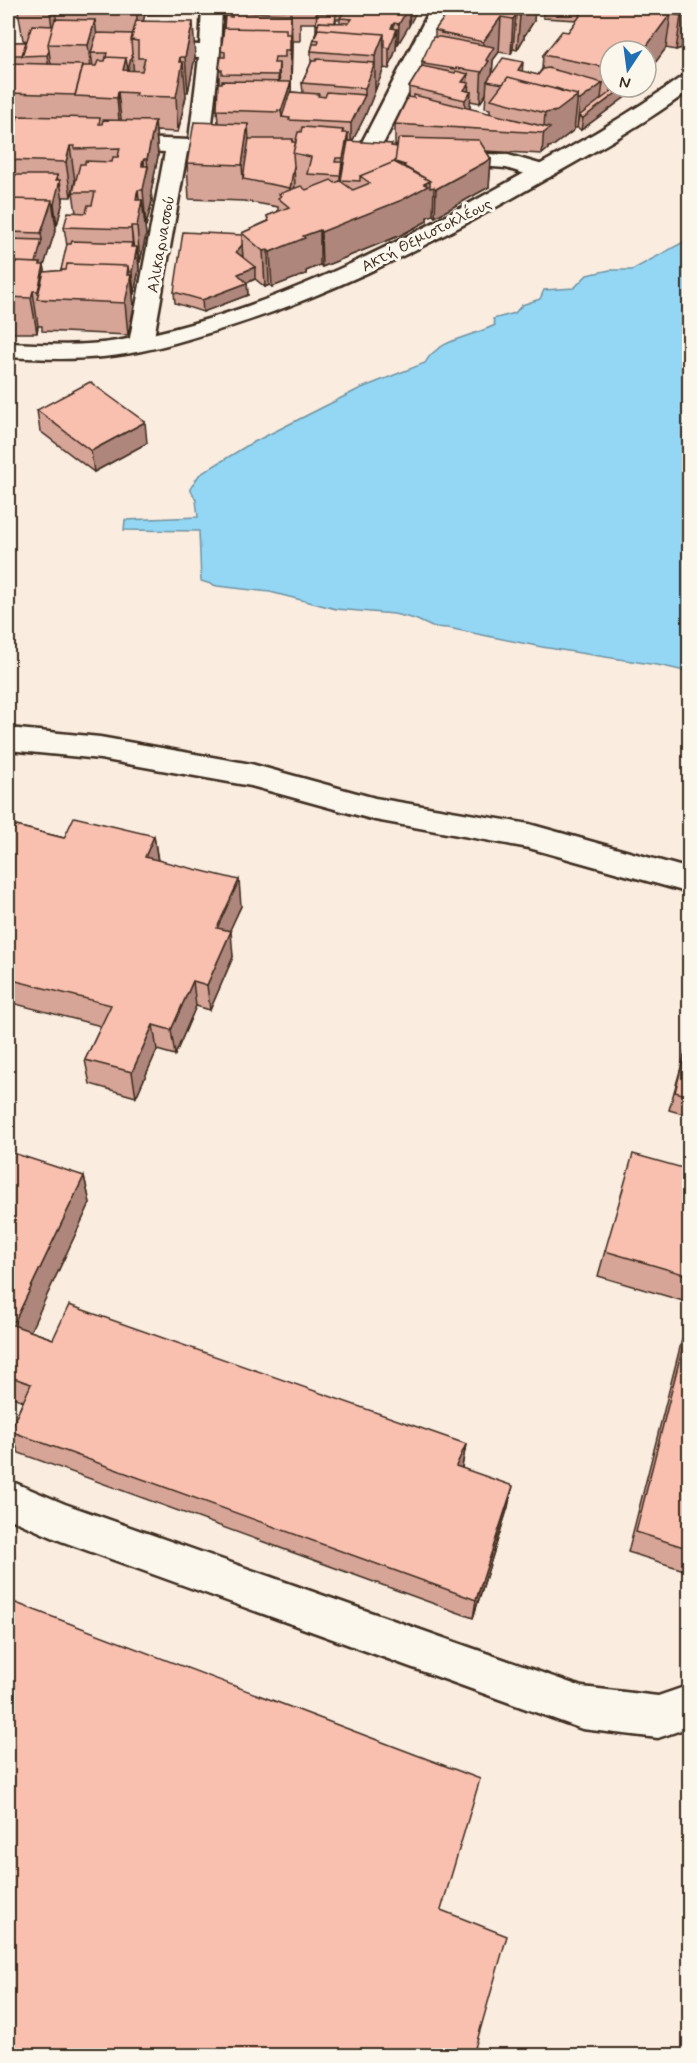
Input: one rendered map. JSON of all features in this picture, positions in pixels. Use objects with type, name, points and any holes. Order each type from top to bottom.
[{"type":"street","name":"Αλικαρνασσού","points":[[141,343],[210,51],[212,8]]},
{"type":"street","points":[[368,152],[441,8]]},
{"type":"street","points":[[127,49],[210,51]]},
{"type":"street","name":"Ακτή Θεμιστοκλέους","points":[[8,350],[75,351],[115,348],[228,320],[381,259],[470,213],[608,135],[690,80]]},
{"type":"street","points":[[98,143],[255,148]]},
{"type":"street","points":[[345,152],[391,154]]},
{"type":"street","points":[[426,156],[508,162],[542,172]]},
{"type":"street","points":[[8,740],[100,748],[251,776],[375,809],[529,836],[690,881]]},
{"type":"street","points":[[8,1499],[60,1522],[582,1708],[658,1717],[690,1706]]},
{"type":"water","points":[[689,239],[689,672],[432,627],[415,619],[394,614],[336,609],[270,592],[217,586],[201,581],[199,531],[124,530],[125,520],[198,517],[196,500],[190,489],[199,475],[248,445],[359,389],[425,363],[438,349],[495,325],[493,319],[515,313],[522,305],[540,299],[544,290],[574,288],[587,275],[610,270],[632,270]]},
{"type":"building","points":[[19,8],[55,9],[50,11],[18,10]]},
{"type":"building","points":[[95,8],[136,8],[136,10],[132,9],[132,12],[94,12]]},
{"type":"building","points":[[226,8],[299,8],[299,10]]},
{"type":"building","points":[[346,8],[408,8],[399,24],[394,23],[391,28],[397,29],[389,48],[384,47],[384,34],[318,29],[314,40],[319,22],[349,23],[352,19],[340,18]]},
{"type":"building","points":[[451,8],[524,8],[520,16],[516,15],[513,19],[501,17],[483,42],[435,30]]},
{"type":"building","points":[[586,8],[688,8],[687,14],[681,16],[671,13],[652,39],[598,39],[598,66],[543,55],[562,31],[568,32]]},
{"type":"building","points":[[231,12],[291,14],[290,36],[286,34],[286,29],[224,28],[225,16],[232,17]]},
{"type":"building","points":[[317,13],[336,13],[335,23],[319,22],[318,25],[316,24]]},
{"type":"building","points":[[55,19],[95,20],[88,45],[48,44]]},
{"type":"building","points":[[136,21],[193,22],[185,57],[180,57],[179,62],[183,62],[176,97],[135,96],[136,93],[118,92],[117,98],[75,96],[83,66],[96,66],[98,61],[105,61],[106,57],[126,58],[123,70],[142,71],[145,58],[138,58],[138,41],[131,40]]},
{"type":"building","points":[[32,25],[53,26],[47,55],[22,56]]},
{"type":"building","points":[[224,28],[286,29],[286,34],[290,34],[290,50],[285,50],[285,57],[275,57],[274,63],[279,63],[278,75],[222,74],[222,70],[219,70],[221,57],[225,57],[225,52],[221,51]]},
{"type":"building","points":[[318,29],[384,34],[375,56],[311,51],[313,44],[318,44],[319,40],[314,39]]},
{"type":"building","points":[[97,33],[133,34],[128,70],[126,58],[106,57],[107,53],[91,53]]},
{"type":"building","points":[[433,37],[494,47],[482,72],[424,64],[425,62],[422,61]]},
{"type":"building","points":[[13,42],[26,42],[22,55],[9,55]]},
{"type":"building","points":[[503,58],[523,62],[518,70],[538,75],[543,69],[548,68],[598,82],[598,87],[577,100],[578,95],[508,77],[503,84],[487,81]]},
{"type":"building","points":[[317,59],[375,63],[365,88],[302,83],[312,61]]},
{"type":"building","points":[[8,63],[83,65],[75,95],[8,93]]},
{"type":"building","points":[[422,66],[468,74],[462,82],[469,83],[464,90],[471,92],[465,100],[409,87]]},
{"type":"building","points":[[508,77],[578,95],[557,111],[545,113],[491,99]]},
{"type":"building","points":[[222,81],[291,82],[281,111],[278,110],[278,112],[217,110],[218,83]]},
{"type":"building","points":[[290,92],[319,94],[318,96],[325,97],[327,92],[365,95],[351,123],[289,120],[290,118],[282,117]]},
{"type":"building","points":[[414,95],[550,128],[544,133],[395,124],[408,97],[414,98]]},
{"type":"building","points":[[601,99],[608,99],[583,118],[579,116]]},
{"type":"building","points":[[18,116],[100,118],[99,124],[102,124],[103,120],[155,121],[147,159],[144,159],[142,163],[142,166],[148,166],[143,190],[138,190],[137,193],[136,200],[142,200],[137,226],[131,226],[131,229],[64,227],[68,212],[86,213],[88,205],[92,205],[95,192],[73,192],[80,164],[85,164],[85,161],[112,162],[113,157],[118,157],[120,148],[74,149],[75,146],[70,146],[66,162],[8,160],[8,132],[14,132]]},
{"type":"building","points":[[194,122],[248,124],[242,165],[187,163]]},
{"type":"building","points":[[302,127],[343,130],[342,133],[348,133],[343,158],[336,158],[335,162],[342,162],[340,176],[307,174],[311,157],[293,153],[298,132],[301,132]]},
{"type":"building","points":[[401,138],[479,140],[491,159],[436,189],[430,188],[430,181],[403,166],[405,165],[395,162],[398,140]]},
{"type":"building","points":[[249,139],[293,139],[292,142],[296,142],[290,188],[243,179]]},
{"type":"building","points":[[348,141],[392,144],[391,146],[397,147],[395,162],[360,176],[360,181],[341,180]]},
{"type":"building","points":[[394,162],[430,181],[424,184],[428,186],[402,200],[321,232],[320,230],[303,236],[305,238],[270,252],[263,251],[242,233],[269,221],[267,216],[289,207],[278,198],[281,196],[279,194],[301,186],[306,190],[331,180],[335,183],[340,181],[353,190],[370,183],[360,176]]},
{"type":"building","points":[[8,175],[57,175],[56,180],[60,180],[54,204],[52,200],[8,199]]},
{"type":"building","points":[[8,199],[52,200],[41,233],[8,232]]},
{"type":"building","points":[[183,232],[242,235],[242,245],[236,252],[255,267],[238,274],[247,283],[202,300],[174,292]]},
{"type":"building","points":[[8,239],[42,240],[36,263],[15,262],[14,268],[8,268]]},
{"type":"building","points":[[72,241],[132,243],[131,247],[137,247],[132,272],[129,272],[128,266],[67,264],[66,270],[61,270],[67,244],[71,244]]},
{"type":"building","points":[[15,262],[44,265],[38,291],[33,291],[31,298],[8,297],[8,268],[14,268]]},
{"type":"building","points":[[67,264],[128,266],[127,275],[131,275],[125,303],[37,299],[44,272],[66,270]]},
{"type":"building","points":[[90,382],[145,422],[91,451],[37,410]]},
{"type":"building","points":[[74,817],[154,836],[145,857],[239,880],[217,928],[231,931],[207,985],[193,981],[171,1030],[153,1025],[132,1072],[85,1060],[111,1005],[8,979],[8,824],[64,838]]},
{"type":"building","points":[[690,1035],[690,1096],[675,1092]]},
{"type":"building","points":[[10,1152],[84,1176],[13,1325],[53,1339],[69,1305],[466,1444],[456,1466],[513,1486],[476,1600],[10,1431],[31,1384],[8,1376],[8,1157]]},
{"type":"building","points":[[633,1154],[690,1170],[690,1276],[605,1251]]},
{"type":"building","points":[[690,1318],[690,1549],[636,1532]]},
{"type":"building","points":[[8,1600],[480,1779],[441,1910],[507,1936],[473,2055],[8,2055]]}]
